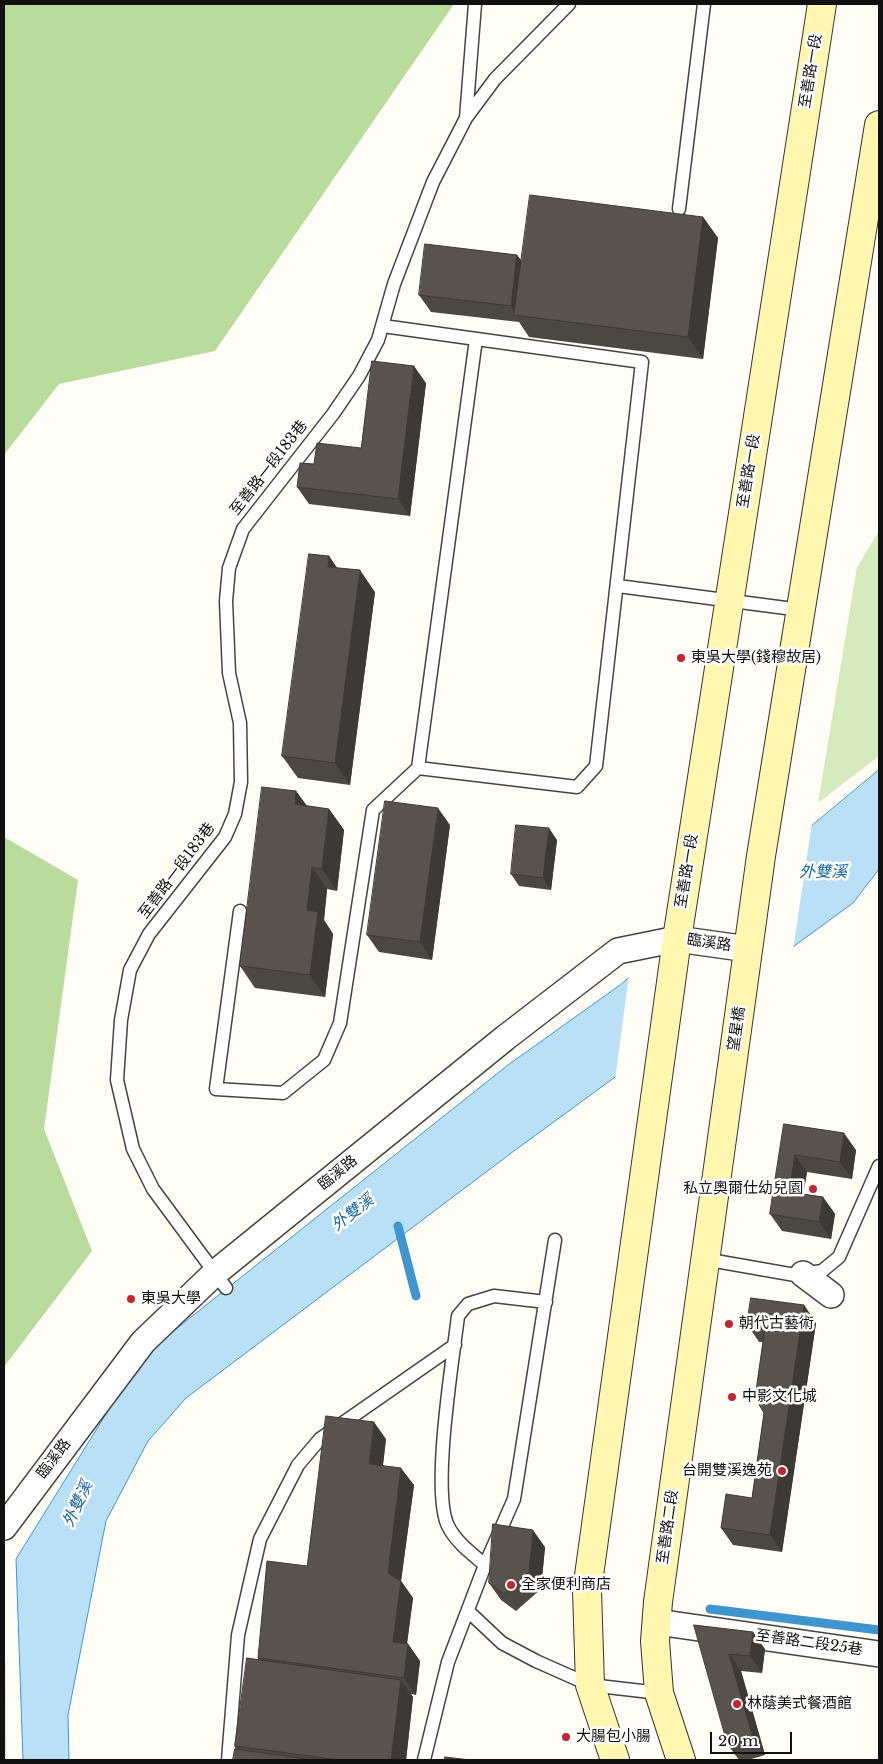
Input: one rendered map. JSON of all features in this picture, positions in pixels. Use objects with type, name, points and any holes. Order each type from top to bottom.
[{"type":"main road","name":"至善路一段","points":[[677,939],[728,600],[822,4]]},
{"type":"main road","points":[[801,610],[879,125]]},
{"type":"main road","name":"望星橋","points":[[712,1202],[748,949],[801,610]]},
{"type":"main road","points":[[615,1760],[590,1685],[587,1590],[632,1276],[677,939]]},
{"type":"main road","name":"至善路二段","points":[[681,1760],[659,1693],[655,1641],[712,1202]]},
{"type":"street","name":"臨溪路","points":[[4,1527],[143,1342],[220,1280],[505,1038],[618,951],[677,939],[748,949]]},
{"type":"street","points":[[803,1274],[831,1295]]},
{"type":"street","name":"至善路二段25巷","points":[[657,1622],[877,1659]]},
{"type":"lane","points":[[466,118],[476,4]]},
{"type":"lane","name":"至善路一段183巷","points":[[220,1280],[153,1189],[132,1149],[117,1080],[121,1020],[130,970],[149,934],[225,837],[235,814],[241,782],[240,722],[229,673],[226,601],[229,568],[243,529],[333,414],[359,376],[383,326],[394,284],[433,182],[466,118],[495,80],[569,4]]},
{"type":"lane","points":[[679,209],[704,4]]},
{"type":"lane","points":[[383,326],[642,362],[596,766],[577,787],[418,768]]},
{"type":"lane","points":[[240,911],[216,1089],[283,1093],[324,1060],[340,1022],[373,810],[418,768],[476,339]]},
{"type":"lane","points":[[618,586],[801,610]]},
{"type":"lane","points":[[704,1259],[795,1276],[822,1271],[839,1256],[879,1166]]},
{"type":"lane","points":[[424,1760],[448,1662],[485,1565],[514,1499],[555,1240]]},
{"type":"lane","points":[[485,1565],[457,1539],[447,1524],[442,1503],[444,1437],[458,1316],[468,1304],[494,1296],[546,1302]]},
{"type":"lane","points":[[228,1760],[238,1635],[260,1539],[298,1465],[320,1439],[455,1345]]},
{"type":"lane","points":[[468,1611],[502,1643],[536,1661],[590,1685],[659,1693]]},
{"type":"green space","points":[[4,4],[454,4],[215,351],[59,384],[4,455]]},
{"type":"green space","points":[[879,531],[879,756],[818,803],[857,567]]},
{"type":"green space","points":[[4,837],[78,880],[44,1129],[92,1251],[4,1367]]},
{"type":"green space","points":[[4,1662],[6,1662],[7,1760],[4,1760]]},
{"type":"water","name":"外雙溪","points":[[879,770],[879,869],[853,903],[514,1151],[186,1398],[148,1441],[106,1521],[68,1715],[69,1760],[23,1760],[16,1559],[142,1356],[508,1065],[620,985]]},
{"type":"pier","points":[[812,823],[793,950],[615,1080],[629,975]]},
{"type":"building","points":[[530,195],[703,217],[688,337],[514,315]]},
{"type":"building","points":[[425,244],[517,255],[511,306],[419,295]]},
{"type":"building","points":[[372,361],[414,366],[398,499],[297,487],[300,463],[314,464],[317,443],[361,448]]},
{"type":"building","points":[[309,554],[329,556],[328,567],[360,570],[335,763],[282,756]]},
{"type":"building","points":[[262,787],[296,791],[295,804],[329,809],[322,869],[312,867],[307,910],[318,912],[310,975],[240,966]]},
{"type":"building","points":[[385,801],[438,808],[420,942],[367,935]]},
{"type":"building","points":[[516,825],[549,828],[543,878],[511,874]]},
{"type":"building","points":[[784,1124],[844,1133],[840,1162],[795,1155],[789,1192],[823,1197],[819,1222],[770,1214]]},
{"type":"building","points":[[751,1298],[804,1305],[770,1535],[721,1528],[726,1494],[752,1498],[764,1413],[755,1398],[765,1327],[747,1324]]},
{"type":"building","points":[[326,1416],[374,1422],[369,1464],[401,1468],[388,1573],[401,1581],[393,1642],[408,1644],[404,1678],[258,1658],[267,1561],[307,1566]]},
{"type":"building","points":[[493,1524],[533,1530],[529,1572],[504,1594],[489,1583]]},
{"type":"building","points":[[694,1625],[753,1632],[750,1656],[729,1654],[753,1738],[728,1745]]},
{"type":"building","points":[[247,1658],[401,1680],[391,1760],[339,1760],[235,1746]]},
{"type":"building","points":[[235,1749],[314,1760],[233,1760]]},
{"type":"building","points":[[445,1757],[470,1760],[445,1760]]},
{"type":"waterway","points":[[398,1226],[416,1296]]},
{"type":"waterway","points":[[710,1609],[879,1630]]},
{"type":"place","name":"東吳大學(錢穆故居)","points":[[681,658]]},
{"type":"place","name":"私立奧爾仕幼兒園","points":[[813,1189]]},
{"type":"place","name":"東吳大學","points":[[131,1299]]},
{"type":"place","name":"朝代古藝術","points":[[729,1324]]},
{"type":"place","name":"中影文化城","points":[[732,1397]]},
{"type":"place","name":"台開雙溪逸苑","points":[[782,1471]]},
{"type":"place","name":"全家便利商店","points":[[511,1585]]},
{"type":"place","name":"林蔭美式餐酒館","points":[[737,1704]]},
{"type":"place","name":"大腸包小腸","points":[[566,1737]]}]
